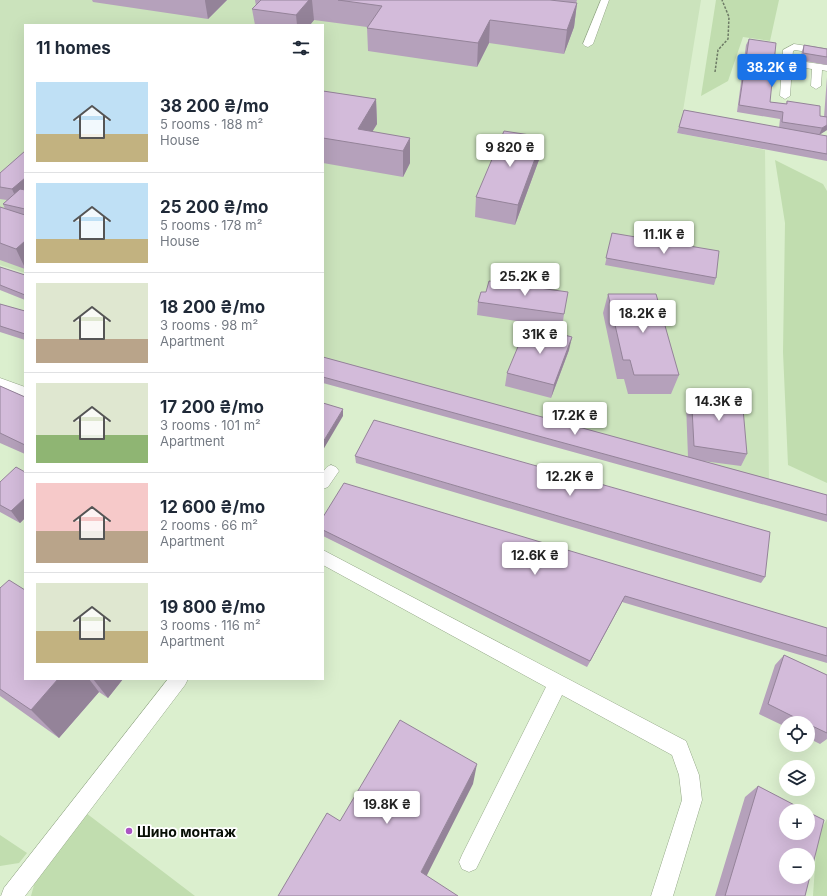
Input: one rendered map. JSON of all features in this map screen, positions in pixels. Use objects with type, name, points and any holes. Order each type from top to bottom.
[{"type":"lane","points":[[588,44],[605,0]]},
{"type":"lane","points":[[785,96],[788,50],[794,47],[827,52]]},
{"type":"lane","points":[[787,62],[822,68],[816,86]]},
{"type":"lane","points":[[0,383],[24,393]]},
{"type":"lane","points":[[324,558],[679,748],[690,775],[692,800],[662,896]]},
{"type":"lane","points":[[12,896],[178,680]]},
{"type":"lane","points":[[469,862],[558,683]]},
{"type":"path","points":[[715,72],[718,50],[728,39],[729,17],[722,0]]},
{"type":"shaded area","points":[[0,0],[701,0],[682,117],[677,133],[765,150],[769,486],[324,359],[324,24],[24,24],[24,273],[0,265]]},
{"type":"shaded area","points":[[716,0],[779,0],[770,41],[743,37],[728,81],[701,96]]},
{"type":"shaded area","points":[[775,160],[823,184],[827,191],[827,483],[788,465],[783,352],[785,223]]},
{"type":"shaded area","points":[[86,813],[195,896],[31,896],[37,874]]},
{"type":"shaded area","points":[[827,819],[827,896],[813,896],[817,836]]},
{"type":"shaded area","points":[[0,835],[27,853],[19,863],[0,866]]},
{"type":"building","points":[[261,0],[309,0],[296,15],[252,9]]},
{"type":"building","points":[[338,0],[550,0],[577,3],[567,30],[490,20],[478,43],[367,28],[382,6]]},
{"type":"building","points":[[749,39],[776,43],[770,102],[787,104],[787,101],[820,106],[820,116],[827,117],[827,125],[822,128],[782,122],[783,112],[739,105]]},
{"type":"building","points":[[804,45],[827,49],[827,57],[803,53]]},
{"type":"building","points":[[324,91],[376,99],[358,129],[410,138],[403,151],[324,138]]},
{"type":"building","points":[[684,110],[827,136],[827,154],[679,127]]},
{"type":"building","points":[[504,131],[543,137],[518,205],[476,197]]},
{"type":"building","points":[[24,152],[24,179],[12,189],[0,187],[0,173]]},
{"type":"building","points":[[20,189],[24,190],[24,209],[3,204]]},
{"type":"building","points":[[0,207],[24,215],[24,242],[16,249],[0,243]]},
{"type":"building","points":[[612,233],[719,251],[716,278],[606,258]]},
{"type":"building","points":[[0,267],[24,275],[24,295],[0,285]]},
{"type":"building","points":[[489,281],[568,292],[564,314],[478,302],[481,292],[486,292]]},
{"type":"building","points":[[608,294],[656,294],[679,375],[634,375],[630,360],[623,360]]},
{"type":"building","points":[[0,304],[24,311],[24,334],[0,326]]},
{"type":"building","points":[[527,325],[572,337],[554,385],[507,373]]},
{"type":"building","points":[[324,357],[827,495],[827,515],[324,377]]},
{"type":"building","points":[[0,386],[24,397],[24,445],[0,433]]},
{"type":"building","points":[[691,390],[742,397],[747,454],[694,446]]},
{"type":"building","points":[[324,403],[343,409],[324,440]]},
{"type":"building","points":[[374,420],[770,532],[765,577],[355,456]]},
{"type":"building","points":[[16,467],[24,471],[24,499],[11,511],[0,505],[0,482]]},
{"type":"building","points":[[344,483],[827,628],[827,656],[625,596],[590,661],[324,530],[324,515]]},
{"type":"building","points":[[9,580],[24,589],[24,680],[57,680],[31,710],[0,689],[0,588]]},
{"type":"building","points":[[784,655],[827,675],[827,733],[815,727],[815,716],[792,716],[768,704]]},
{"type":"building","points":[[400,720],[477,764],[421,872],[458,896],[278,896],[327,813],[340,821]]},
{"type":"building","points":[[758,786],[793,804],[779,804],[779,840],[815,840],[815,816],[824,820],[815,856],[815,848],[779,848],[779,884],[808,884],[805,896],[725,896]]},
{"type":"place","name":"Шино монтаж","points":[[129,831]]}]
